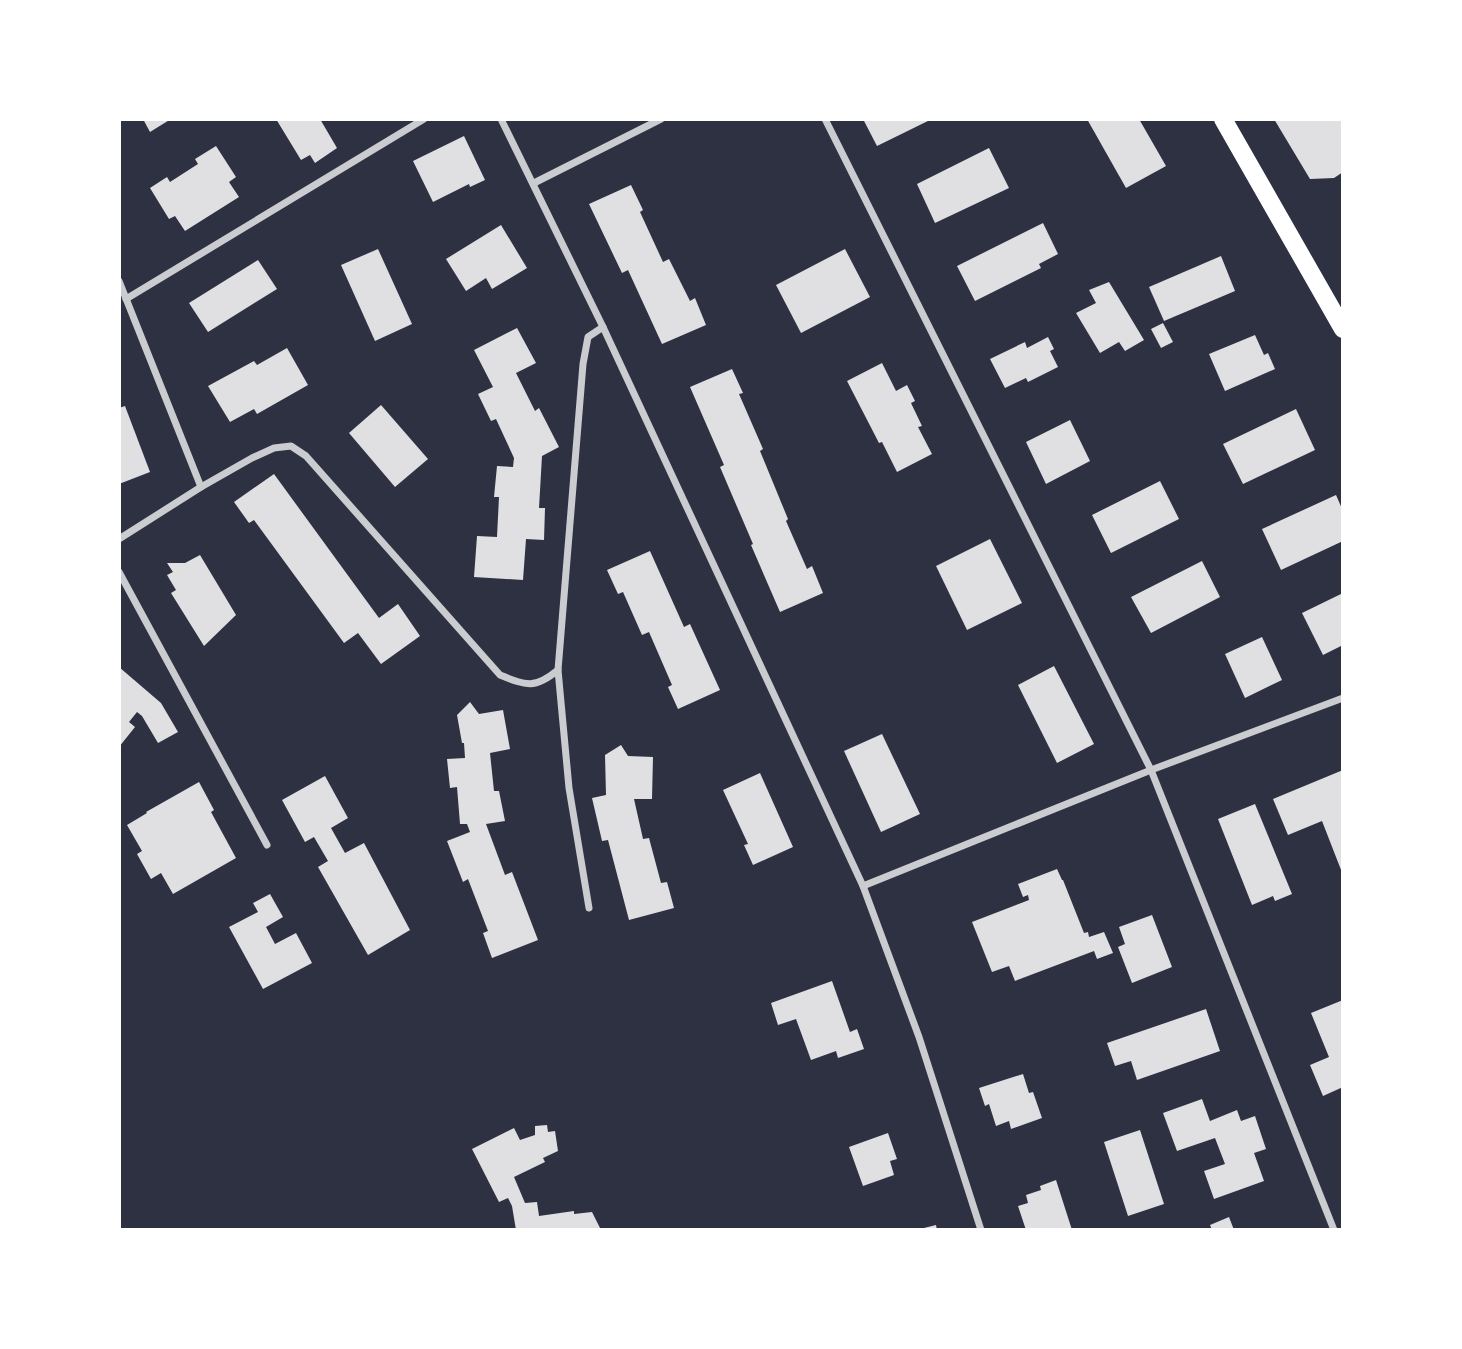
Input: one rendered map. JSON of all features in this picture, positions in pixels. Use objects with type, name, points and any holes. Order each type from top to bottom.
[{"type":"main road","points":[[1223,119],[1343,329]]},
{"type":"street","points":[[126,299],[424,119]]},
{"type":"street","points":[[501,119],[603,327],[863,886],[919,1037],[981,1230]]},
{"type":"street","points":[[534,183],[661,119]]},
{"type":"street","points":[[825,119],[1151,770],[1334,1230]]},
{"type":"street","points":[[119,281],[201,487]]},
{"type":"street","points":[[589,908],[569,788],[558,670],[583,364],[588,337],[603,327]]},
{"type":"street","points":[[119,538],[252,458],[274,448],[291,446],[306,456],[500,676],[523,684],[545,681],[558,670]]},
{"type":"street","points":[[119,572],[267,845]]},
{"type":"street","points":[[863,886],[1151,770],[1343,698]]},
{"type":"building","points":[[143,119],[171,119],[150,132]]},
{"type":"building","points":[[276,119],[320,119],[337,148],[315,163],[310,155],[301,160]]},
{"type":"building","points":[[863,119],[932,119],[877,146]]},
{"type":"building","points":[[1087,119],[1139,119],[1166,166],[1126,188]]},
{"type":"building","points":[[1274,119],[1343,119],[1343,172],[1334,178],[1310,179]]},
{"type":"building","points":[[464,136],[485,180],[470,187],[469,184],[433,202],[413,161]]},
{"type":"building","points":[[216,146],[236,177],[229,182],[239,197],[185,231],[175,216],[169,219],[150,188],[167,177],[170,182],[198,164],[195,159]]},
{"type":"building","points":[[989,148],[1009,188],[935,223],[917,184]]},
{"type":"building","points":[[631,185],[663,262],[669,259],[690,301],[695,298],[706,325],[662,344],[628,270],[622,273],[589,204]]},
{"type":"building","points":[[1043,223],[1058,254],[1039,264],[1041,268],[975,301],[957,266]]},
{"type":"building","points":[[501,225],[527,268],[492,289],[486,278],[466,291],[446,259]]},
{"type":"building","points":[[378,249],[412,324],[375,341],[341,265]]},
{"type":"building","points":[[845,249],[870,297],[801,333],[776,285]]},
{"type":"building","points":[[1221,256],[1235,291],[1164,321],[1149,287]]},
{"type":"building","points":[[258,260],[277,289],[208,332],[189,303]]},
{"type":"building","points":[[1109,282],[1144,340],[1125,351],[1119,342],[1100,353],[1076,313],[1096,303],[1089,290]]},
{"type":"building","points":[[1163,323],[1173,342],[1161,348],[1151,329]]},
{"type":"building","points":[[517,328],[536,363],[516,373],[535,411],[539,408],[559,447],[542,456],[539,508],[545,508],[544,540],[526,539],[523,580],[474,577],[477,536],[497,537],[499,497],[494,497],[497,466],[513,467],[514,458],[496,419],[491,421],[478,394],[493,387],[474,350]]},
{"type":"building","points":[[1255,335],[1264,355],[1268,353],[1275,369],[1225,391],[1209,354]]},
{"type":"building","points":[[1048,337],[1054,349],[1050,351],[1058,367],[1028,382],[1026,378],[1005,388],[990,359],[1025,342],[1027,348]]},
{"type":"building","points":[[287,348],[308,385],[257,414],[254,409],[230,422],[208,386],[254,361],[257,365]]},
{"type":"building","points":[[882,363],[896,391],[907,385],[915,401],[911,403],[922,426],[918,427],[932,454],[897,472],[847,381]]},
{"type":"building","points":[[732,369],[743,393],[739,394],[763,449],[760,451],[788,519],[786,521],[807,569],[812,566],[823,593],[780,612],[720,467],[724,465],[690,387]]},
{"type":"building","points":[[381,405],[428,459],[395,487],[349,433]]},
{"type":"building","points":[[125,406],[150,472],[119,484],[119,408]]},
{"type":"building","points":[[1296,409],[1315,450],[1243,484],[1223,444]]},
{"type":"building","points":[[1070,420],[1090,461],[1046,484],[1026,442]]},
{"type":"building","points":[[274,474],[379,618],[398,604],[420,636],[381,664],[358,633],[344,643],[254,520],[249,523],[234,502]]},
{"type":"building","points":[[1160,481],[1179,519],[1111,553],[1092,515]]},
{"type":"building","points":[[1336,495],[1343,511],[1343,541],[1281,570],[1262,529]]},
{"type":"building","points":[[990,539],[1022,603],[967,630],[936,566]]},
{"type":"building","points":[[650,551],[684,627],[690,624],[720,690],[678,709],[668,687],[672,685],[649,632],[642,635],[623,592],[618,594],[607,570]]},
{"type":"building","points":[[200,555],[236,615],[204,646],[171,593],[176,590],[167,575],[173,572],[167,563],[185,563]]},
{"type":"building","points":[[1202,561],[1220,597],[1151,633],[1131,597]]},
{"type":"building","points":[[1343,593],[1343,645],[1323,655],[1302,613]]},
{"type":"building","points":[[1262,637],[1282,680],[1245,698],[1225,654]]},
{"type":"building","points":[[1054,666],[1094,744],[1057,763],[1018,685]]},
{"type":"building","points":[[119,667],[161,703],[178,732],[158,743],[137,712],[129,722],[135,727],[119,747]]},
{"type":"building","points":[[470,702],[479,714],[503,710],[510,749],[490,753],[494,791],[499,791],[505,821],[486,824],[505,875],[512,872],[538,940],[492,958],[483,933],[488,931],[468,879],[463,882],[447,841],[470,832],[467,824],[460,824],[457,787],[450,788],[447,759],[465,758],[457,715]]},
{"type":"building","points":[[882,734],[920,814],[881,832],[844,751]]},
{"type":"building","points":[[621,745],[628,756],[653,757],[652,799],[634,799],[643,839],[649,838],[661,883],[667,882],[674,908],[629,920],[608,840],[602,841],[592,798],[606,795],[605,755]]},
{"type":"building","points":[[1343,770],[1343,875],[1322,821],[1288,835],[1273,799]]},
{"type":"building","points":[[760,773],[793,847],[753,865],[744,845],[748,844],[723,790]]},
{"type":"building","points":[[325,776],[348,818],[331,828],[345,853],[364,843],[410,930],[368,955],[318,867],[328,861],[314,837],[305,842],[282,800]]},
{"type":"building","points":[[199,782],[214,810],[211,812],[236,858],[173,894],[161,873],[151,879],[137,854],[142,851],[127,825]]},
{"type":"building","points":[[1255,804],[1292,894],[1275,901],[1273,896],[1252,905],[1218,819]]},
{"type":"building","points":[[1057,869],[1084,933],[1088,932],[1089,937],[1104,932],[1113,953],[1097,959],[1094,951],[1015,981],[1009,966],[992,972],[972,922],[1029,900],[1028,895],[1023,897],[1018,884]]},
{"type":"building","points":[[270,894],[283,917],[266,927],[275,944],[296,933],[312,963],[263,989],[229,927],[258,912],[253,903]]},
{"type":"building","points":[[1152,915],[1172,967],[1132,983],[1118,947],[1125,944],[1119,927]]},
{"type":"building","points":[[832,981],[850,1032],[857,1029],[864,1049],[838,1058],[836,1051],[811,1060],[796,1019],[778,1025],[771,1003]]},
{"type":"building","points":[[1343,1000],[1343,1087],[1323,1096],[1310,1065],[1329,1057],[1311,1013]]},
{"type":"building","points":[[1206,1009],[1220,1051],[1137,1080],[1131,1061],[1115,1066],[1107,1043]]},
{"type":"building","points":[[1023,1074],[1042,1118],[1011,1129],[1009,1121],[996,1126],[989,1104],[985,1106],[979,1088]]},
{"type":"building","points":[[1202,1099],[1210,1121],[1237,1110],[1241,1121],[1255,1116],[1266,1149],[1254,1153],[1264,1181],[1214,1199],[1204,1171],[1225,1164],[1215,1138],[1177,1151],[1163,1113]]},
{"type":"building","points":[[547,1125],[548,1132],[555,1131],[558,1151],[543,1158],[545,1162],[514,1177],[525,1203],[537,1202],[539,1216],[574,1211],[574,1214],[592,1212],[601,1230],[516,1230],[508,1198],[499,1202],[472,1149],[514,1128],[520,1140],[535,1135],[535,1126]]},
{"type":"building","points":[[1140,1130],[1164,1204],[1128,1216],[1104,1142]]},
{"type":"building","points":[[888,1133],[897,1159],[890,1161],[894,1175],[863,1186],[849,1147]]},
{"type":"building","points":[[1056,1180],[1072,1230],[1026,1230],[1018,1206],[1028,1203],[1026,1195],[1041,1190],[1040,1186]]},
{"type":"building","points":[[1229,1217],[1234,1230],[1212,1230],[1210,1225]]},
{"type":"building","points":[[936,1225],[937,1230],[920,1230],[920,1229]]}]
